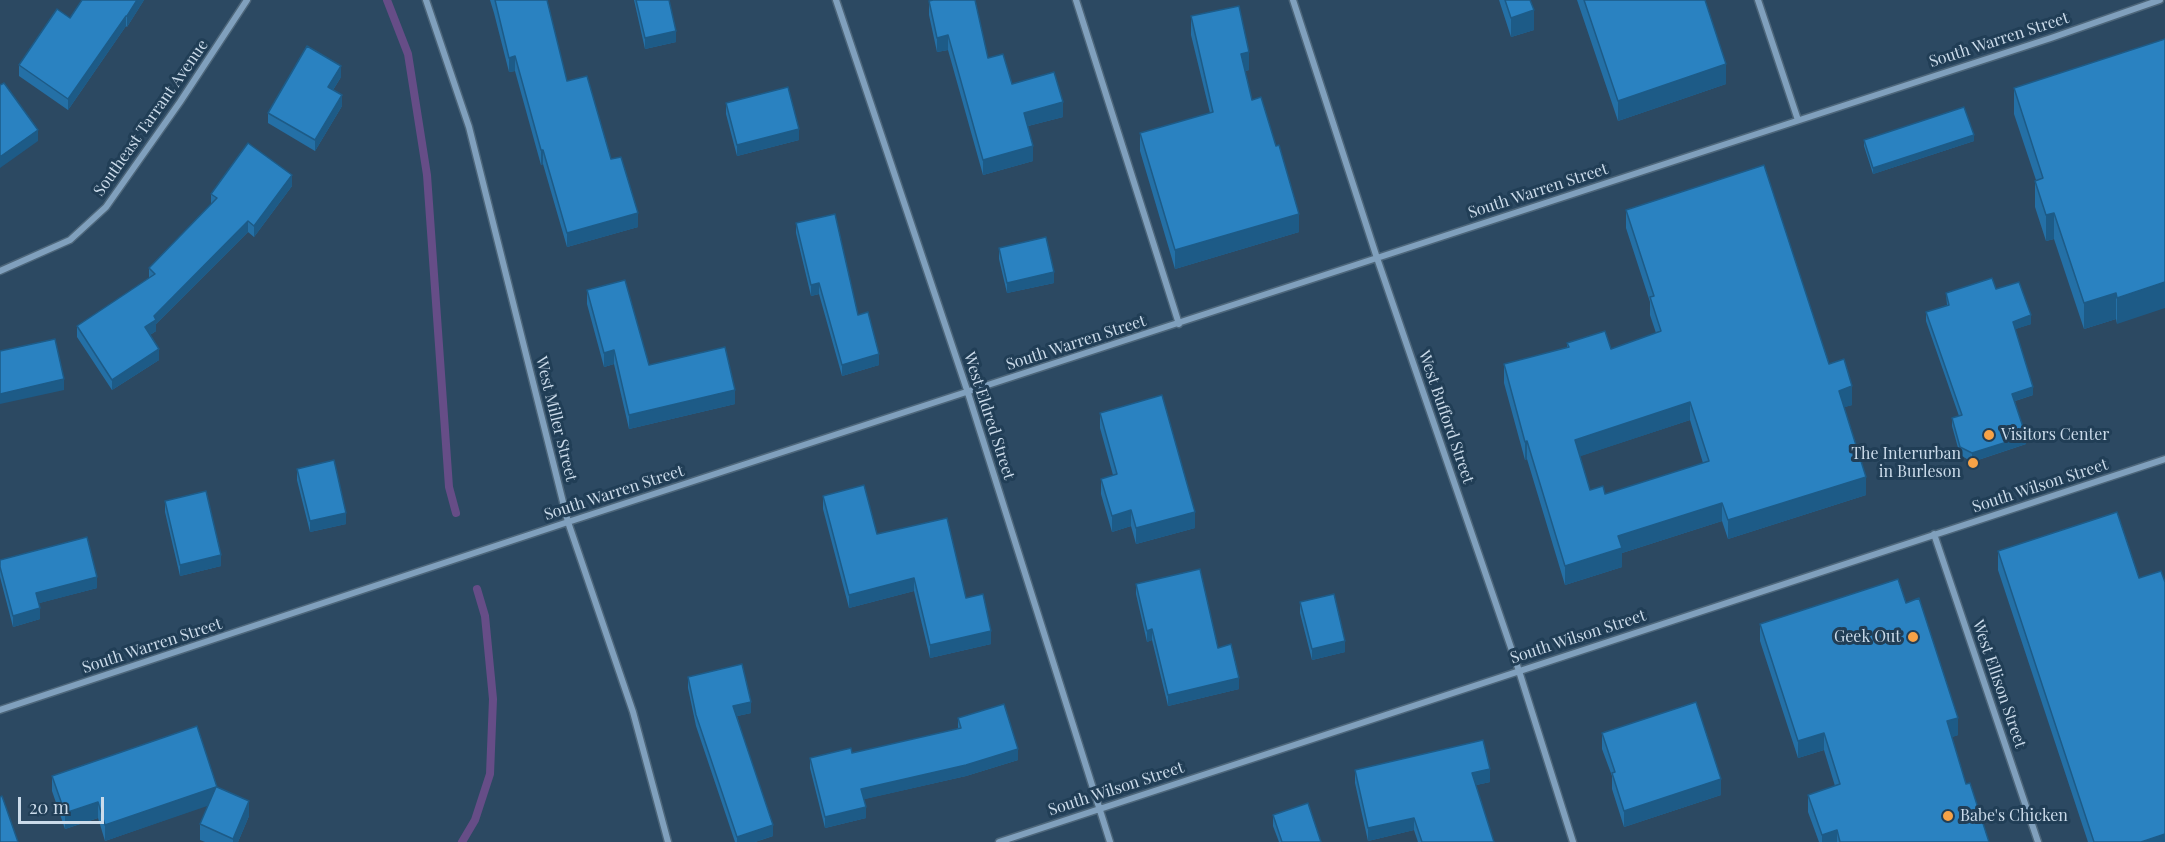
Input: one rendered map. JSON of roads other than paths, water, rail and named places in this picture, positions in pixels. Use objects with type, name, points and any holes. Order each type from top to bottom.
[{"type":"street","name":"Southeast Tarrant Avenue","points":[[0,271],[70,240],[106,207],[180,102],[247,0]]},
{"type":"street","name":"West Miller Street","points":[[426,0],[469,127],[568,522],[633,712],[668,842]]},
{"type":"street","name":"West Eldred Street","points":[[836,0],[968,393],[1110,842]]},
{"type":"street","points":[[1076,0],[1179,324]]},
{"type":"street","name":"West Bufford Street","points":[[1293,0],[1377,258],[1519,671],[1573,842]]},
{"type":"street","points":[[1758,0],[1798,120]]},
{"type":"street","name":"South Warren Street","points":[[0,710],[568,522],[2051,38],[2160,0]]},
{"type":"street","name":"South Wilson Street","points":[[999,842],[2165,459]]},
{"type":"street","name":"West Ellison Street","points":[[1934,534],[2038,842]]},
{"type":"waterway","points":[[387,0],[408,54],[427,175],[449,487],[456,513]]},
{"type":"waterway","points":[[462,842],[475,820],[490,774],[493,699],[485,616],[477,589]]},
{"type":"place","name":"Visitors Center","points":[[1989,435]]},
{"type":"place","name":"The Interurban in Burleson","points":[[1973,463]]},
{"type":"place","name":"Geek Out","points":[[1913,637]]},
{"type":"place","name":"Babe's Chicken","points":[[1948,816]]}]
